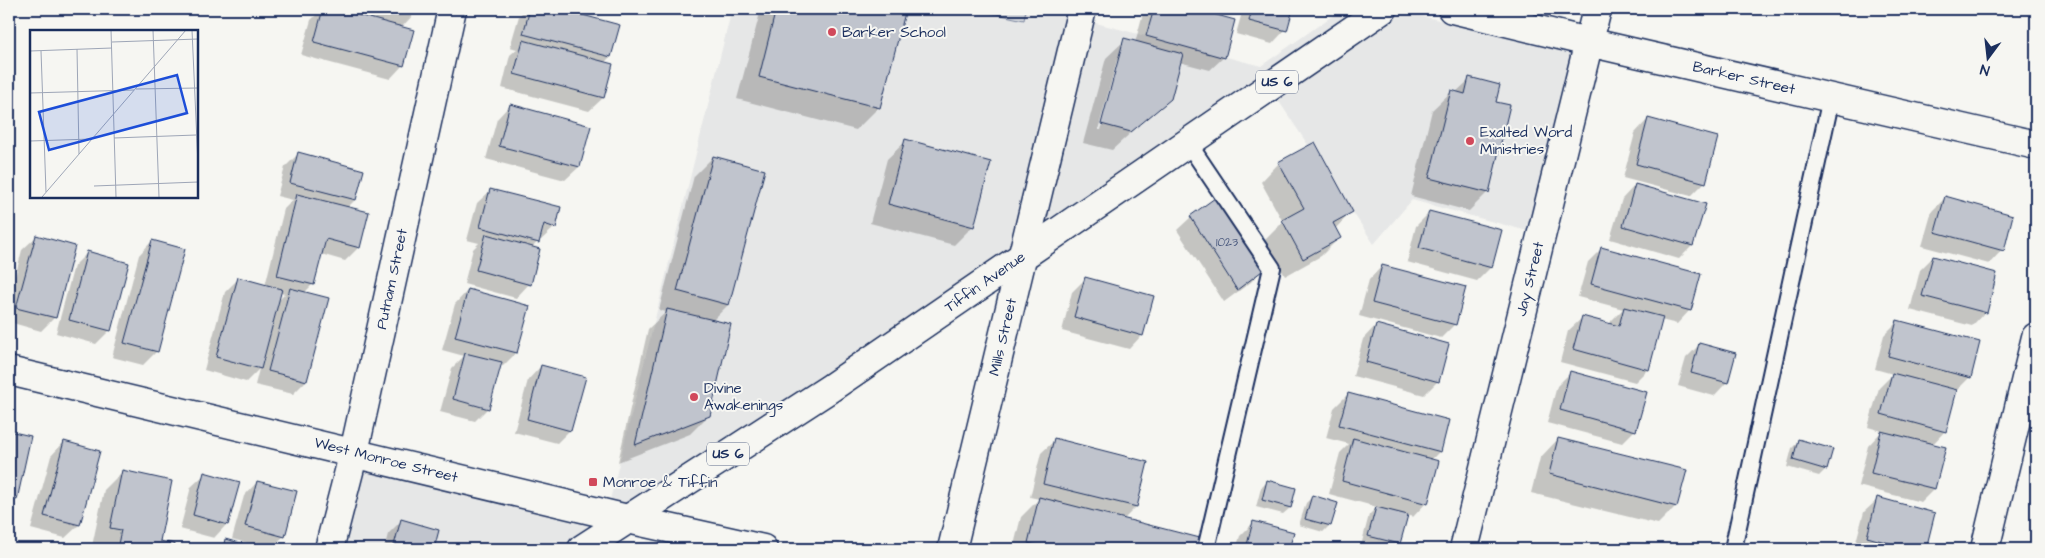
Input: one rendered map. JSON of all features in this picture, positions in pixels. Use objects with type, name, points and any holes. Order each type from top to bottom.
[{"type":"street","name":"Putnam Street","points":[[329,549],[354,452],[452,9]]},
{"type":"street","name":"Mills Street","points":[[952,549],[1082,9]]},
{"type":"street","name":"Tiffin Avenue","points":[[582,549],[829,389],[1383,9]]},
{"type":"street","name":"Barker Street","points":[[1452,9],[2036,145]]},
{"type":"street","name":"Jay Street","points":[[1464,549],[1597,9]]},
{"type":"street","points":[[1985,549],[2036,337]]},
{"type":"street","name":"West Monroe Street","points":[[9,371],[628,519],[763,549]]},
{"type":"lane","points":[[1733,549],[1831,98]]},
{"type":"lane","points":[[1188,143],[1272,268],[1206,549]]},
{"type":"shaded area","points":[[732,9],[1094,9],[1092,22],[1261,66],[1342,9],[1390,9],[1576,51],[1531,232],[1412,200],[1374,244],[1278,100],[602,549],[341,549],[371,445],[610,500]]},
{"type":"shaded area","points":[[973,9],[1026,9],[1024,20]]},
{"type":"building","points":[[323,9],[336,9],[414,30],[404,66],[314,42]]},
{"type":"building","points":[[397,9],[417,9],[416,14]]},
{"type":"building","points":[[530,9],[560,9],[620,25],[611,57],[523,34]]},
{"type":"building","points":[[776,9],[906,9],[880,108],[759,77]]},
{"type":"building","points":[[1154,9],[1195,9],[1235,20],[1225,58],[1146,36]]},
{"type":"building","points":[[1252,9],[1293,9],[1287,31],[1249,21]]},
{"type":"building","points":[[1124,38],[1183,54],[1171,99],[1131,132],[1101,124]]},
{"type":"building","points":[[523,40],[613,64],[604,98],[514,74]]},
{"type":"building","name":"Exalted Word Ministries","points":[[1469,77],[1500,85],[1496,102],[1510,105],[1489,193],[1429,178],[1451,90],[1465,94]]},
{"type":"building","points":[[510,104],[591,126],[580,167],[499,146]]},
{"type":"building","points":[[1648,118],[1718,137],[1706,183],[1636,164]]},
{"type":"building","points":[[905,139],[991,162],[974,227],[888,204]]},
{"type":"building","points":[[1315,142],[1353,212],[1333,223],[1341,238],[1303,259],[1282,220],[1304,208],[1278,162]]},
{"type":"building","points":[[298,152],[364,170],[356,200],[290,183]]},
{"type":"building","points":[[713,156],[765,170],[729,305],[677,291]]},
{"type":"building","points":[[1635,184],[1706,204],[1693,246],[1623,226]]},
{"type":"building","points":[[490,189],[561,207],[556,228],[544,224],[539,243],[480,227]]},
{"type":"building","points":[[297,194],[369,212],[360,248],[326,239],[314,285],[277,276]]},
{"type":"building","points":[[1945,196],[2013,215],[2004,251],[1935,232]]},
{"type":"building","points":[[1215,198],[1266,268],[1237,290],[1190,216]]},
{"type":"building","points":[[1429,211],[1502,230],[1492,268],[1419,248]]},
{"type":"building","points":[[486,234],[540,249],[531,285],[476,270]]},
{"type":"building","points":[[36,235],[75,246],[56,318],[16,308]]},
{"type":"building","points":[[152,240],[185,249],[158,352],[124,343]]},
{"type":"building","points":[[1601,247],[1701,274],[1691,311],[1591,284]]},
{"type":"building","points":[[87,251],[129,263],[111,331],[69,320]]},
{"type":"building","points":[[1933,256],[1997,273],[1987,313],[1922,296]]},
{"type":"building","points":[[1382,265],[1466,287],[1456,325],[1372,303]]},
{"type":"building","points":[[238,277],[282,289],[261,369],[216,357]]},
{"type":"building","points":[[1085,277],[1154,296],[1143,336],[1074,317]]},
{"type":"building","points":[[290,288],[329,298],[307,381],[268,371]]},
{"type":"building","points":[[468,289],[530,306],[517,353],[455,337]]},
{"type":"building","points":[[1624,307],[1663,317],[1649,370],[1573,349],[1582,316],[1619,326]]},
{"type":"building","points":[[667,309],[731,324],[710,416],[635,445]]},
{"type":"building","points":[[1897,320],[1980,342],[1971,378],[1888,356]]},
{"type":"building","points":[[1376,324],[1449,344],[1439,382],[1366,362]]},
{"type":"building","points":[[1699,343],[1736,353],[1728,383],[1691,373]]},
{"type":"building","points":[[465,353],[502,362],[489,409],[453,399]]},
{"type":"building","points":[[541,365],[586,377],[571,431],[527,419]]},
{"type":"building","points":[[1570,371],[1647,392],[1636,431],[1560,410]]},
{"type":"building","points":[[1892,373],[1957,390],[1946,432],[1881,414]]},
{"type":"building","points":[[1348,393],[1449,420],[1441,452],[1339,425]]},
{"type":"building","points":[[9,431],[31,436],[17,500],[9,498]]},
{"type":"building","points":[[1881,431],[1946,447],[1935,489],[1871,473]]},
{"type":"building","points":[[1054,438],[1148,462],[1137,507],[1043,484]]},
{"type":"building","points":[[1353,438],[1439,461],[1428,504],[1342,481]]},
{"type":"building","points":[[1558,438],[1687,470],[1677,507],[1549,474]]},
{"type":"building","points":[[1798,439],[1833,449],[1827,470],[1793,460]]},
{"type":"building","points":[[64,441],[100,451],[80,525],[44,516]]},
{"type":"building","points":[[122,470],[172,481],[160,541],[175,544],[174,549],[117,549],[121,530],[110,528]]},
{"type":"building","points":[[204,472],[240,482],[228,525],[193,515]]},
{"type":"building","points":[[1267,480],[1296,488],[1291,508],[1262,500]]},
{"type":"building","points":[[257,481],[297,491],[285,537],[245,526]]},
{"type":"building","points":[[1312,495],[1338,503],[1331,526],[1305,519]]},
{"type":"building","points":[[1039,497],[1200,538],[1198,549],[1053,549],[1028,543]]},
{"type":"building","points":[[1877,497],[1935,513],[1926,549],[1911,549],[1867,537]]},
{"type":"building","points":[[1376,507],[1408,515],[1400,544],[1368,536]]},
{"type":"building","points":[[401,519],[439,530],[434,549],[393,549]]},
{"type":"building","points":[[1253,521],[1294,532],[1289,549],[1246,549]]},
{"type":"building","points":[[225,539],[262,549],[223,549]]},
{"type":"place","name":"Barker School","points":[[832,32]]},
{"type":"place","name":"Exalted Word Ministries","points":[[1470,141]]},
{"type":"place","name":"Divine Awakenings","points":[[694,397]]},
{"type":"place","name":"Monroe & Tiffin","points":[[593,482]]}]
